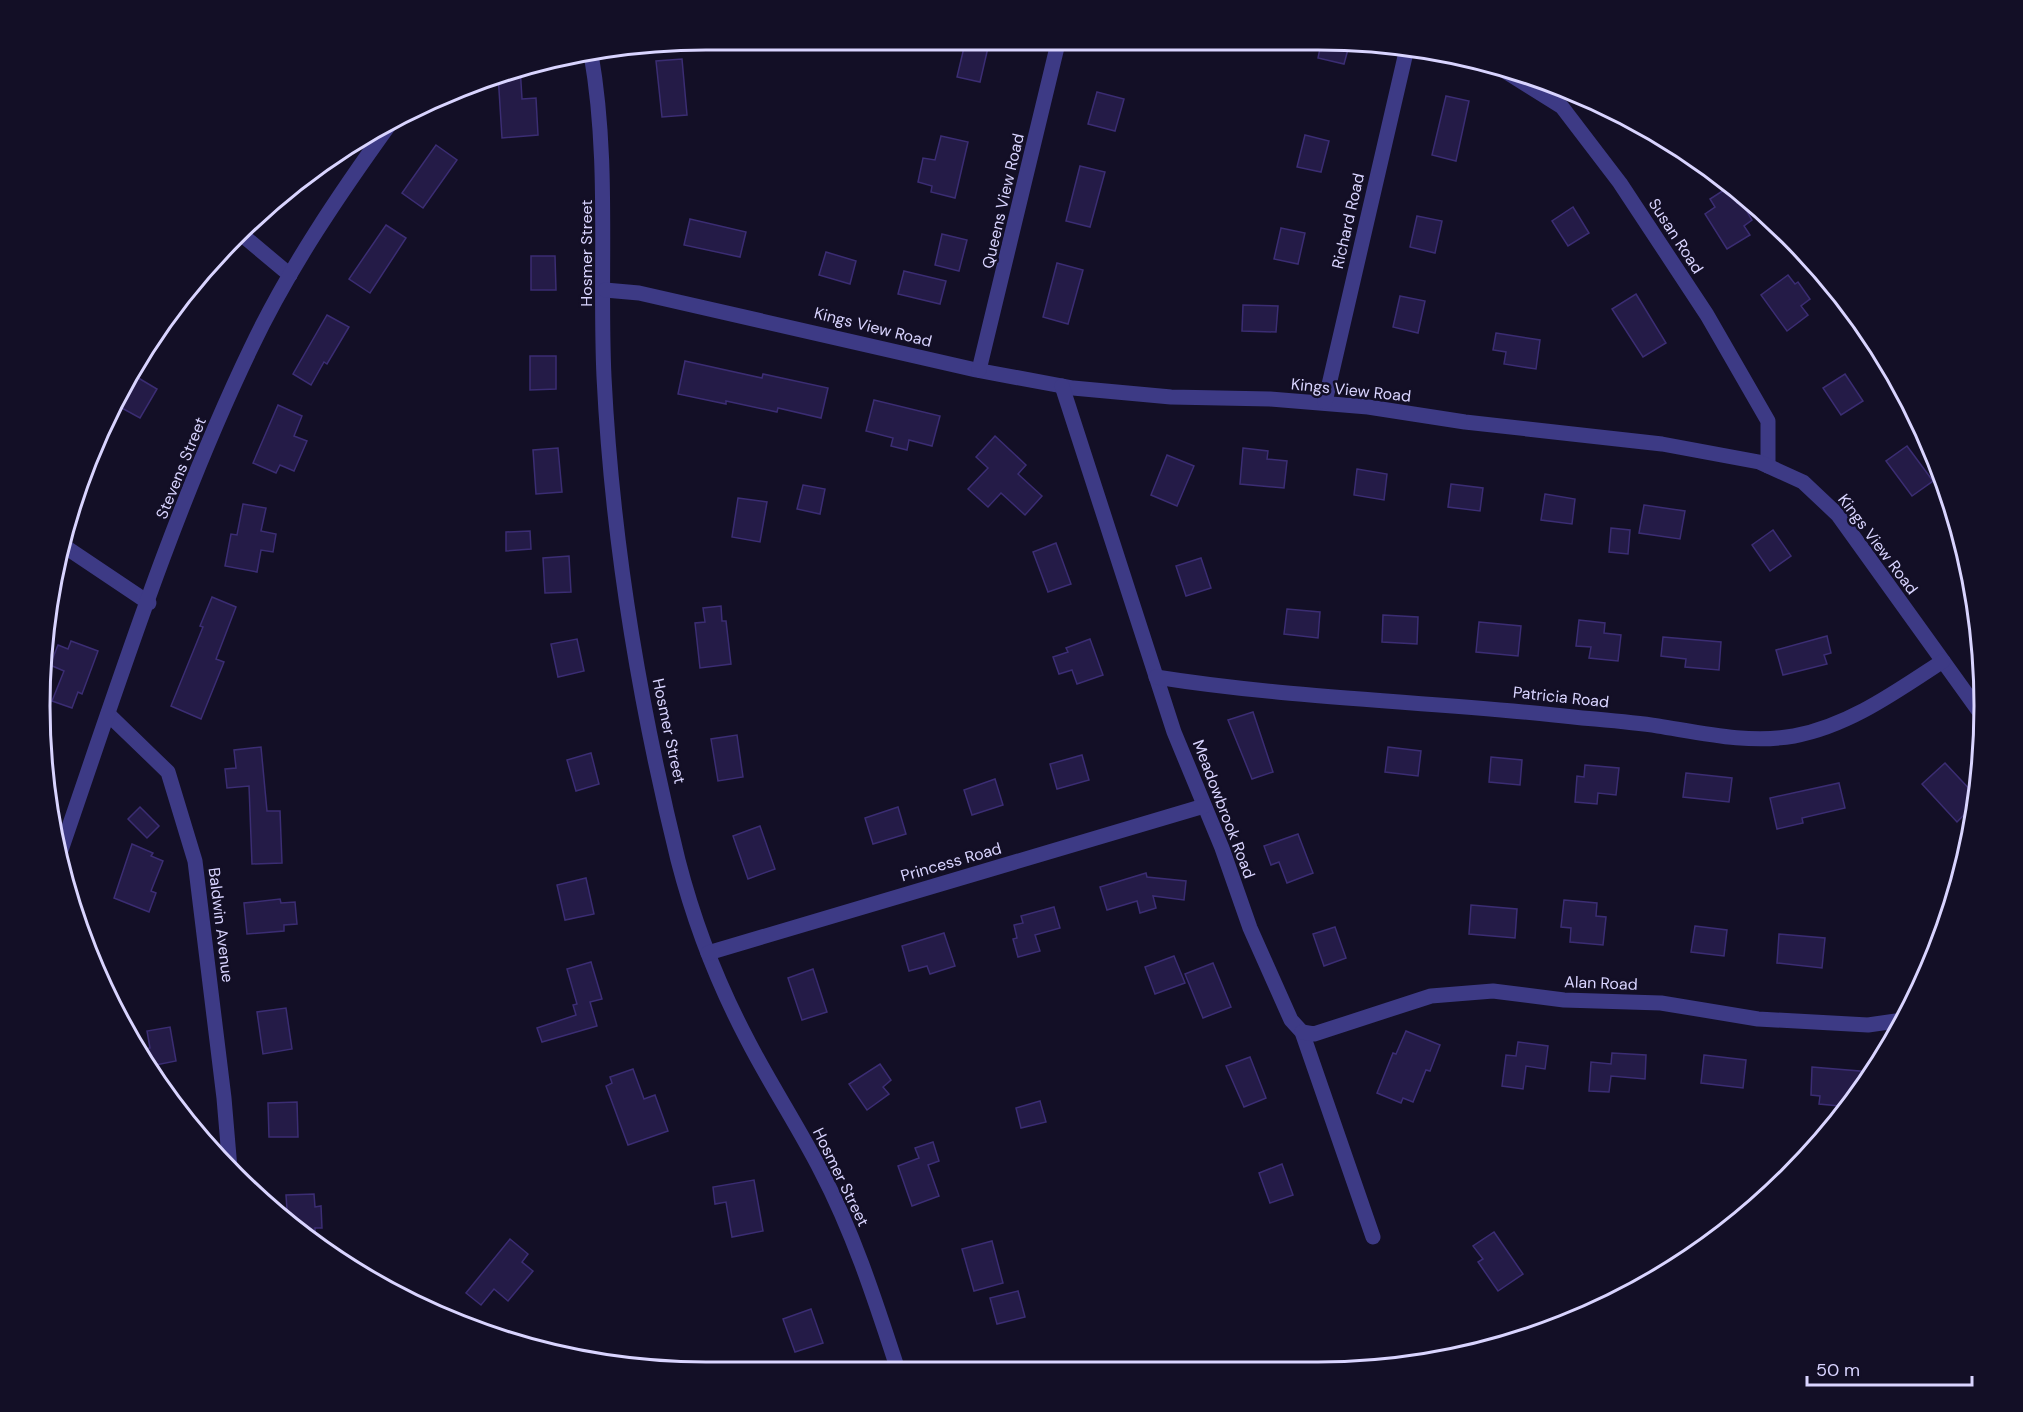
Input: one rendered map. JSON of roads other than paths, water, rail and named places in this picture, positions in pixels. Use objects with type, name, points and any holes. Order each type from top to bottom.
[{"type":"street","name":"Queens View Road","points":[[978,370],[1056,50]]},
{"type":"street","name":"Richard Road","points":[[1325,402],[1405,55]]},
{"type":"street","name":"Hosmer Street","points":[[592,60],[603,173],[607,420],[620,567],[678,858],[690,905],[708,953],[748,1041],[821,1171],[842,1215],[895,1362]]},
{"type":"street","name":"Susan Road","points":[[1523,83],[1562,107],[1620,183],[1707,315],[1768,421],[1768,466]]},
{"type":"street","name":"Stevens Street","points":[[64,842],[180,517],[239,376],[290,275],[383,134]]},
{"type":"street","points":[[246,238],[290,275]]},
{"type":"street","name":"Kings View Road","points":[[605,290],[639,293],[978,370],[1062,386],[1161,397],[1325,402],[1662,444],[1710,451],[1768,466],[1803,482],[1838,515],[1974,704]]},
{"type":"street","name":"Meadowbrook Road","points":[[1062,386],[1156,677],[1250,928],[1291,1020],[1302,1032],[1373,1237]]},
{"type":"street","points":[[69,549],[149,603]]},
{"type":"street","name":"Patricia Road","points":[[1156,677],[1312,695],[1470,706],[1650,725],[1742,738],[1794,736],[1844,720],[1888,697],[1943,661]]},
{"type":"street","name":"Baldwin Avenue","points":[[108,714],[168,772],[195,861],[225,1098],[229,1157]]},
{"type":"street","name":"Princess Road","points":[[708,953],[1204,806]]},
{"type":"street","name":"Alan Road","points":[[1302,1032],[1314,1034],[1431,996],[1493,992],[1564,1000],[1661,1003],[1758,1019],[1868,1025],[1893,1021]]}]
